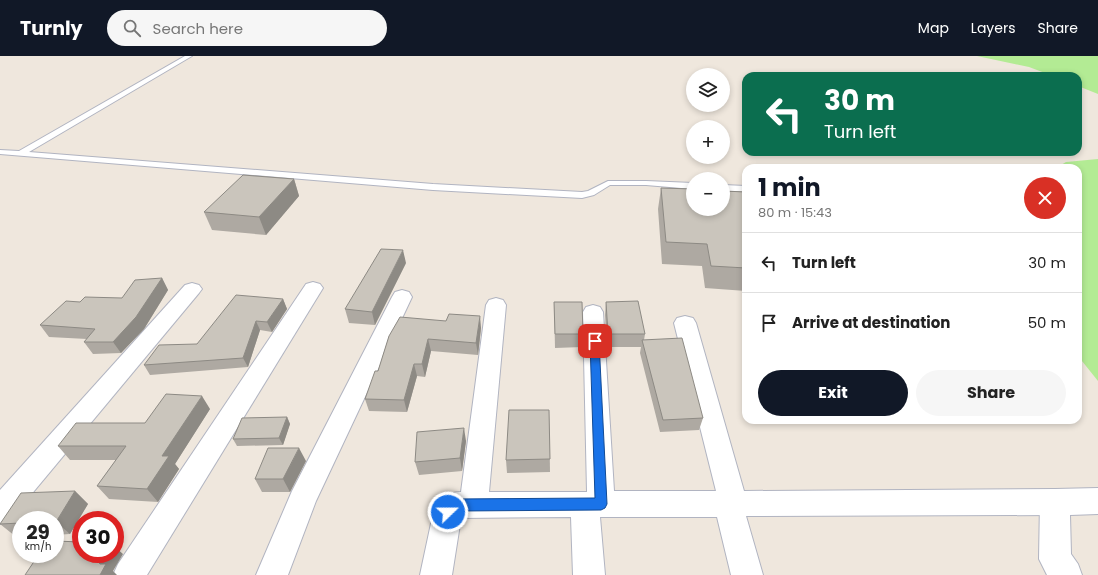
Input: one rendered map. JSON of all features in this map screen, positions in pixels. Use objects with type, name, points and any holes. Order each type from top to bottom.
[{"type":"street","points":[[129,575],[313,288]]},
{"type":"street","points":[[0,511],[192,289]]},
{"type":"street","points":[[272,575],[302,500],[402,297]]},
{"type":"street","points":[[474,505],[496,306]]},
{"type":"street","points":[[589,575],[593,504],[593,312]]},
{"type":"street","points":[[685,323],[748,575]]},
{"type":"street","points":[[436,575],[448,512],[457,505],[1098,501]]},
{"type":"street","points":[[1055,502],[1055,559],[1066,575]]},
{"type":"lane","points":[[22,153],[190,56]]},
{"type":"lane","points":[[0,152],[433,187],[582,195],[591,193],[608,183],[686,186]]},
{"type":"lane","points":[[730,188],[742,189]]},
{"type":"green space","points":[[977,56],[1098,56],[1098,94],[1082,88],[1082,72],[1042,72],[1029,67]]},
{"type":"green space","points":[[1098,159],[1098,381],[1082,361],[1082,164],[1063,164],[1066,162]]},
{"type":"building","points":[[243,175],[294,179],[259,217],[204,212]]},
{"type":"building","points":[[661,188],[686,189],[686,216],[730,216],[730,191],[742,192],[742,268],[711,266],[707,244],[666,242]]},
{"type":"building","points":[[381,249],[403,250],[372,312],[345,309]]},
{"type":"building","points":[[162,278],[136,317],[113,342],[84,342],[95,329],[40,325],[66,301],[80,302],[85,297],[122,298],[135,280]]},
{"type":"building","points":[[236,295],[283,299],[267,322],[256,321],[243,358],[144,365],[159,345],[197,344]]},
{"type":"building","points":[[638,301],[645,334],[608,334],[606,302]]},
{"type":"building","points":[[554,302],[582,302],[583,334],[555,334]]},
{"type":"building","points":[[449,314],[480,316],[476,343],[428,339],[422,364],[414,364],[404,400],[365,399],[375,371],[378,371],[389,336],[400,317],[446,321]]},
{"type":"building","points":[[682,338],[703,418],[663,420],[642,340]]},
{"type":"building","points":[[166,394],[202,396],[162,456],[169,456],[147,489],[97,486],[126,446],[58,446],[76,423],[145,423]]},
{"type":"building","points":[[509,410],[549,410],[550,459],[506,460]]},
{"type":"building","points":[[287,417],[279,438],[233,439],[242,418]]},
{"type":"building","points":[[464,428],[460,458],[415,462],[417,432]]},
{"type":"building","points":[[268,448],[299,448],[283,479],[255,479]]},
{"type":"building","points":[[75,491],[63,511],[12,511],[12,523],[0,524],[21,493]]},
{"type":"building","points":[[64,541],[72,542],[72,563],[106,564],[100,575],[25,575],[33,563],[64,563]]},
{"type":"route","points":[[448,512],[457,505],[601,504],[595,341]]}]
